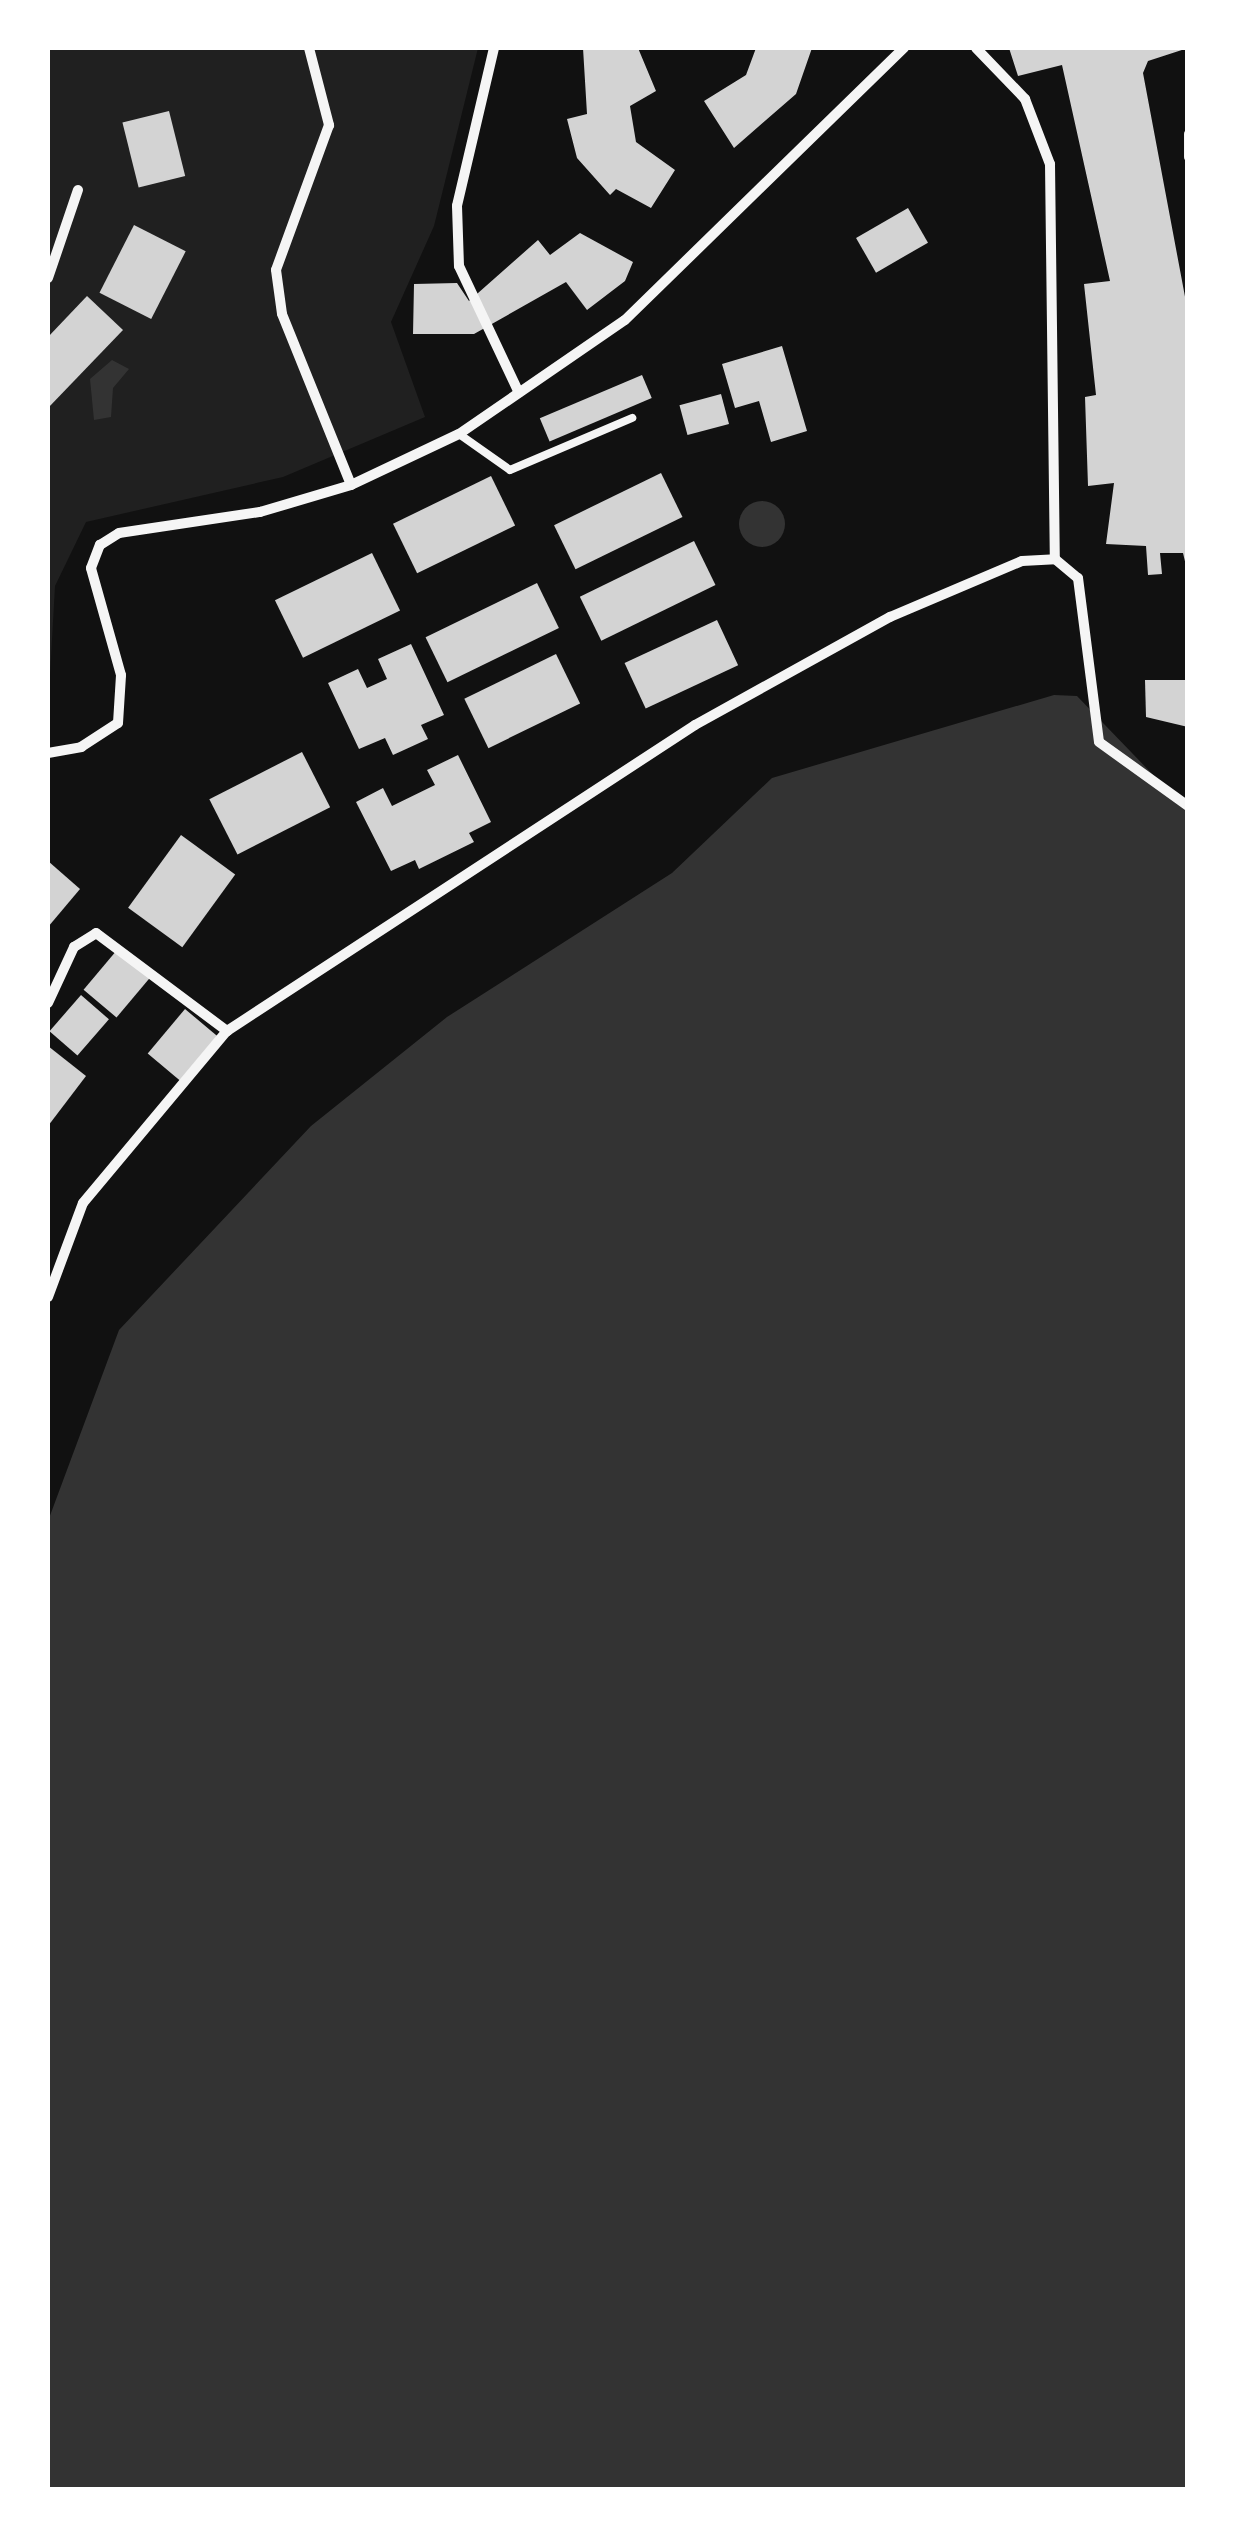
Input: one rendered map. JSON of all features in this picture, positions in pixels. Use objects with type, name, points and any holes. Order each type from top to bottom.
[{"type":"street","points":[[309,48],[329,125],[276,270],[282,314],[351,485]]},
{"type":"street","points":[[494,48],[458,206],[459,266],[519,393]]},
{"type":"street","points":[[48,753],[81,747],[118,723],[120,675],[91,568],[100,545],[120,533],[260,512],[351,485],[460,434],[625,320],[904,48]]},
{"type":"street","points":[[976,48],[1025,98],[1050,164],[1056,559]]},
{"type":"street","points":[[48,278],[78,190]]},
{"type":"street","points":[[48,1297],[83,1203],[228,1031],[694,725],[890,617],[1022,561],[1056,559],[1078,578],[1099,742],[1188,806]]},
{"type":"street","points":[[48,1003],[74,947],[96,933],[228,1031]]},
{"type":"lane","points":[[1188,134],[1188,157]]},
{"type":"lane","points":[[460,434],[510,470],[632,418]]},
{"type":"shaded area","points":[[48,48],[478,48],[434,226],[391,322],[425,417],[283,477],[86,522],[55,586],[48,711]]},
{"type":"shaded area","points":[[112,360],[129,369],[113,388],[111,417],[94,420],[90,379]]},
{"type":"shaded area","points":[[762,501],[778,508],[785,524],[778,540],[762,547],[746,540],[739,524],[746,508]]},
{"type":"shaded area","points":[[1054,695],[1077,696],[1187,810],[1187,2489],[48,2490],[48,1521],[119,1330],[311,1126],[447,1017],[672,873],[772,778]]},
{"type":"building","points":[[583,48],[638,48],[656,91],[630,106],[636,142],[675,170],[651,208],[616,189],[610,195],[577,158],[567,119],[587,114]]},
{"type":"building","points":[[756,48],[812,48],[796,94],[734,148],[704,101],[746,75]]},
{"type":"building","points":[[1009,48],[1188,48],[1148,61],[1143,73],[1186,302],[1188,574],[1183,553],[1160,553],[1162,574],[1148,575],[1146,546],[1106,544],[1114,483],[1088,486],[1085,397],[1096,395],[1084,284],[1110,281],[1062,65],[1018,76]]},
{"type":"building","points":[[169,111],[185,176],[139,188],[122,123]]},
{"type":"building","points":[[908,208],[928,243],[876,273],[856,238]]},
{"type":"building","points":[[134,225],[186,251],[151,319],[99,293]]},
{"type":"building","points":[[580,233],[633,262],[625,281],[587,310],[566,282],[474,334],[413,334],[414,284],[457,283],[469,301],[538,240],[550,255]]},
{"type":"building","points":[[87,296],[123,330],[48,408],[48,337]]},
{"type":"building","points":[[782,346],[807,431],[771,442],[759,401],[735,408],[722,364]]},
{"type":"building","points":[[642,375],[652,398],[550,441],[540,418]]},
{"type":"building","points":[[721,394],[729,424],[687,435],[679,405]]},
{"type":"building","points":[[661,473],[682,517],[576,569],[554,525]]},
{"type":"building","points":[[491,476],[515,525],[417,573],[393,524]]},
{"type":"building","points":[[694,541],[715,585],[601,641],[580,597]]},
{"type":"building","points":[[372,553],[400,611],[303,658],[275,600]]},
{"type":"building","points":[[537,583],[559,628],[447,682],[426,637]]},
{"type":"building","points":[[717,620],[738,665],[646,708],[625,663]]},
{"type":"building","points":[[411,644],[444,715],[421,725],[428,739],[393,755],[385,738],[359,749],[328,683],[358,669],[367,688],[387,679],[378,659]]},
{"type":"building","points":[[556,654],[580,703],[488,748],[464,699]]},
{"type":"building","points":[[1145,680],[1188,680],[1188,727],[1146,717]]},
{"type":"building","points":[[302,752],[330,807],[237,854],[209,799]]},
{"type":"building","points":[[458,755],[491,822],[469,833],[474,842],[419,869],[415,860],[391,871],[356,802],[383,788],[392,806],[435,785],[427,770]]},
{"type":"building","points":[[181,835],[235,874],[182,947],[128,908]]},
{"type":"building","points":[[48,861],[80,889],[48,927]]},
{"type":"building","points":[[117,950],[150,978],[117,1017],[84,990]]},
{"type":"building","points":[[81,995],[109,1019],[77,1056],[50,1031]]},
{"type":"building","points":[[185,1009],[217,1036],[180,1080],[148,1053]]},
{"type":"building","points":[[48,1046],[86,1076],[48,1126]]}]
